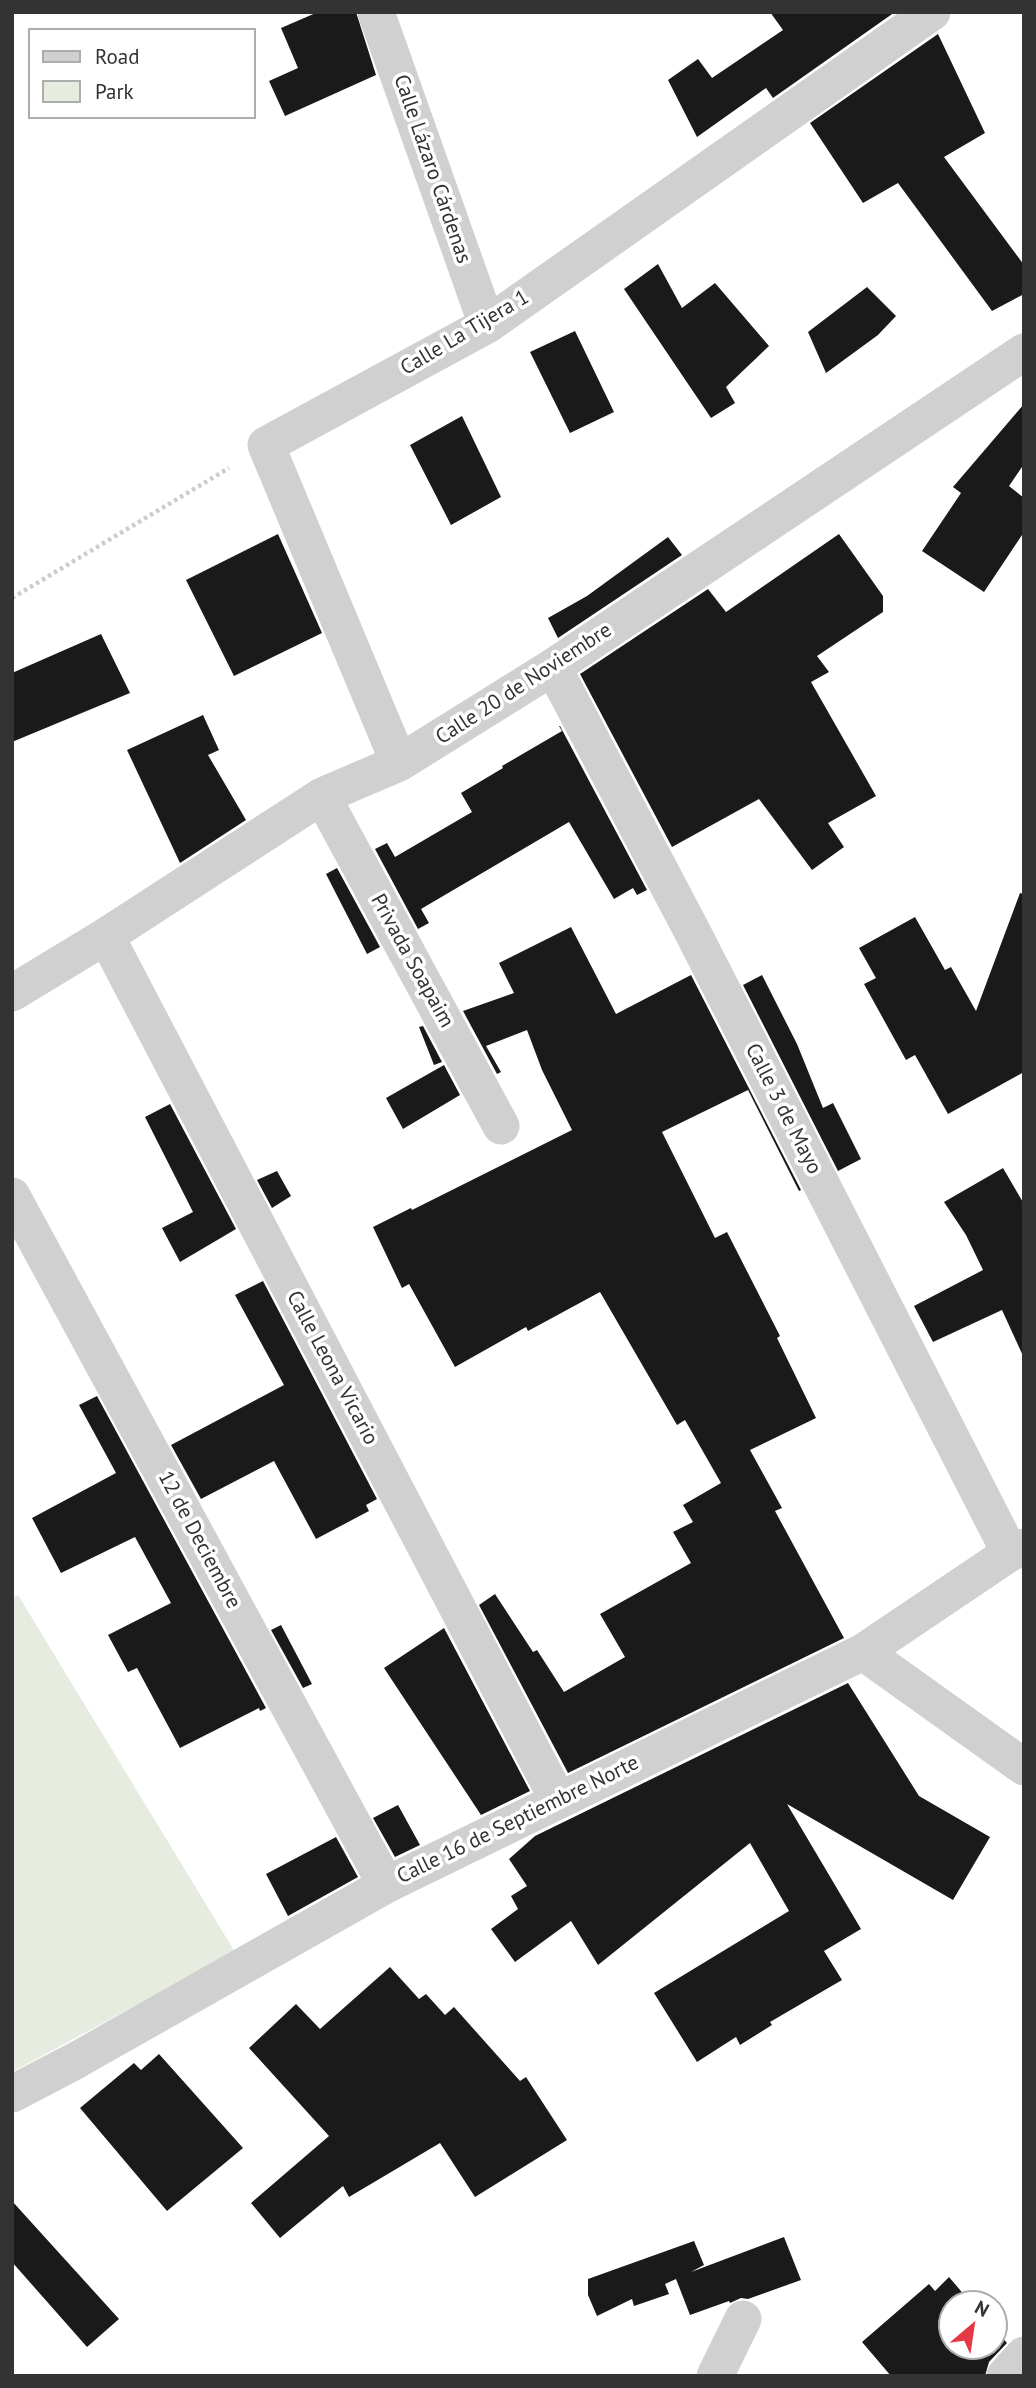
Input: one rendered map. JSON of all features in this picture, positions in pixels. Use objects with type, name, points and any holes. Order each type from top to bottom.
[{"type":"street","name":"Calle Lázaro Cárdenas","points":[[376,12],[487,325]]},
{"type":"street","name":"Calle La Tijera 1","points":[[265,445],[487,325],[932,12]]},
{"type":"street","name":"Calle 20 de Noviembre","points":[[12,993],[106,936],[322,796],[399,763],[553,667],[1021,362]]},
{"type":"street","points":[[265,445],[399,763]]},
{"type":"street","name":"Calle 3 de Mayo","points":[[553,667],[1017,1550]]},
{"type":"street","name":"Privada Soapaim","points":[[322,796],[501,1126]]},
{"type":"street","name":"Calle Leona Vicario","points":[[106,936],[558,1800]]},
{"type":"street","name":"12 de Deciembre","points":[[12,1196],[386,1885]]},
{"type":"street","name":"Calle 16 de Septiembre Norte","points":[[12,2094],[386,1885],[863,1652],[1017,1550]]},
{"type":"street","points":[[863,1652],[1024,1767]]},
{"type":"street","points":[[715,2376],[743,2319]]},
{"type":"street","points":[[1005,2376],[1024,2355]]},
{"type":"path","points":[[12,598],[265,445]]},
{"type":"green space","points":[[18,1595],[235,1952],[12,2072],[12,1598]]},
{"type":"building","points":[[318,12],[356,12],[376,75],[285,116],[269,81],[298,68],[281,28]]},
{"type":"building","points":[[770,12],[895,12],[773,98],[766,88],[697,137],[668,80],[698,59],[712,78],[783,30]]},
{"type":"building","points":[[938,34],[985,133],[944,157],[1024,265],[1024,294],[992,311],[898,183],[863,203],[810,123]]},
{"type":"building","points":[[658,264],[682,308],[715,283],[769,346],[726,387],[735,403],[711,418],[624,289]]},
{"type":"building","points":[[867,287],[896,316],[878,335],[826,373],[808,332]]},
{"type":"building","points":[[575,331],[614,412],[570,433],[530,352]]},
{"type":"building","points":[[1024,404],[1024,464],[1009,486],[1024,498],[1024,532],[984,592],[922,551],[961,493],[953,487]]},
{"type":"building","points":[[462,416],[501,497],[451,525],[410,445]]},
{"type":"building","points":[[278,534],[322,633],[234,676],[186,580]]},
{"type":"building","points":[[839,534],[883,596],[883,612],[817,656],[829,672],[811,682],[876,796],[828,823],[844,847],[812,870],[759,799],[672,847],[580,674],[708,589],[726,612]]},
{"type":"building","points":[[668,537],[682,555],[558,638],[548,618],[587,596]]},
{"type":"building","points":[[101,634],[130,693],[12,742],[12,673]]},
{"type":"building","points":[[203,715],[219,750],[208,755],[246,820],[180,863],[127,750]]},
{"type":"building","points":[[560,726],[647,890],[637,895],[633,888],[614,899],[569,822],[421,909],[429,923],[418,929],[375,849],[387,843],[395,857],[472,812],[461,793],[562,731]]},
{"type":"building","points":[[337,868],[380,947],[367,954],[326,874]]},
{"type":"building","points":[[1020,893],[1024,894],[1024,1072],[948,1114],[915,1055],[906,1060],[864,984],[876,978],[859,948],[915,917],[945,970],[951,967],[976,1011]]},
{"type":"building","points":[[571,927],[616,1014],[691,975],[801,1190],[799,1191],[748,1090],[662,1132],[715,1238],[727,1232],[780,1336],[777,1338],[816,1418],[750,1450],[782,1508],[775,1511],[844,1638],[568,1773],[479,1605],[495,1594],[533,1652],[537,1650],[564,1692],[625,1657],[600,1614],[691,1563],[673,1532],[693,1522],[683,1505],[721,1483],[685,1420],[677,1425],[600,1292],[528,1331],[526,1327],[455,1367],[409,1284],[402,1288],[373,1227],[572,1130],[542,1070],[527,1030],[486,1046],[501,1072],[497,1074],[463,1011],[514,993],[499,963]]},
{"type":"building","points":[[762,975],[797,1044],[823,1108],[833,1103],[861,1159],[838,1171],[743,985]]},
{"type":"building","points":[[423,1026],[442,1062],[434,1065],[419,1027]]},
{"type":"building","points":[[444,1065],[460,1095],[403,1129],[386,1098]]},
{"type":"building","points":[[170,1104],[236,1229],[180,1262],[162,1228],[193,1212],[145,1117]]},
{"type":"building","points":[[1003,1168],[1024,1204],[1024,1358],[1002,1310],[933,1342],[914,1306],[983,1270],[966,1235],[944,1202]]},
{"type":"building","points":[[277,1171],[291,1196],[272,1208],[257,1180]]},
{"type":"building","points":[[263,1281],[377,1499],[366,1505],[369,1511],[316,1539],[274,1461],[201,1499],[171,1445],[284,1385],[235,1295]]},
{"type":"building","points":[[97,1396],[266,1708],[260,1711],[259,1708],[180,1748],[137,1668],[128,1672],[108,1635],[171,1603],[135,1537],[61,1573],[32,1518],[116,1473],[79,1405]]},
{"type":"building","points":[[281,1625],[312,1684],[303,1688],[271,1630]]},
{"type":"building","points":[[444,1628],[530,1791],[481,1815],[384,1668]]},
{"type":"building","points":[[848,1683],[919,1796],[990,1837],[953,1900],[787,1804],[861,1929],[824,1951],[842,1980],[770,2022],[772,2025],[740,2045],[736,2037],[697,2062],[654,1993],[789,1911],[750,1843],[598,1965],[571,1921],[515,1962],[491,1929],[518,1909],[511,1896],[527,1886],[509,1859],[535,1836]]},
{"type":"building","points":[[398,1805],[420,1845],[395,1857],[373,1818]]},
{"type":"building","points":[[336,1837],[358,1877],[288,1916],[266,1874]]},
{"type":"building","points":[[390,1967],[419,1999],[426,1994],[445,2015],[454,2007],[520,2081],[526,2077],[567,2140],[475,2197],[440,2143],[349,2197],[343,2186],[280,2238],[251,2203],[329,2136],[249,2048],[296,2004],[320,2029]]},
{"type":"building","points":[[159,2054],[243,2148],[167,2211],[80,2108],[134,2063],[141,2070]]},
{"type":"building","points":[[12,2201],[119,2319],[87,2347],[12,2262]]},
{"type":"building","points":[[784,2237],[801,2280],[748,2299],[729,2301],[690,2315],[676,2279],[665,2284],[669,2294],[634,2306],[632,2299],[597,2316],[588,2295],[588,2279],[694,2241],[704,2265],[691,2272]]},
{"type":"building","points":[[949,2277],[960,2290],[938,2290],[938,2360],[991,2360],[985,2376],[891,2376],[862,2342],[929,2284],[935,2291]]}]
